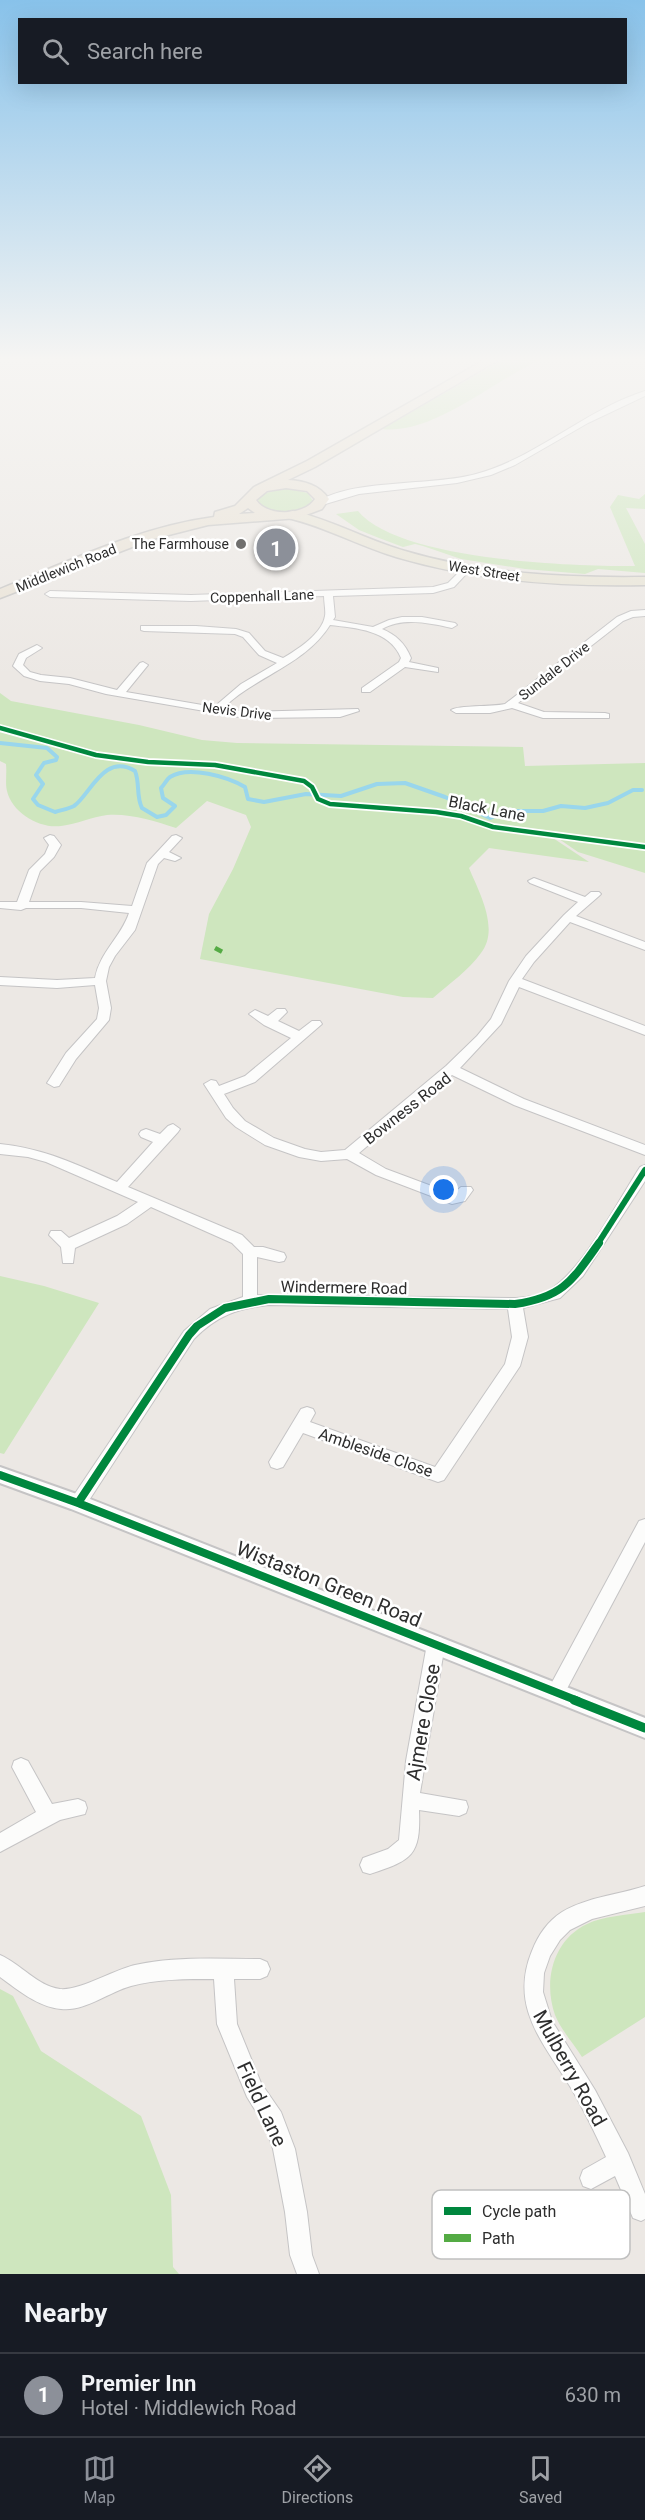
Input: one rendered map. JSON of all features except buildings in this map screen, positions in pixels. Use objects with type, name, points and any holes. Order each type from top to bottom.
[{"type":"highway","points":[[264,487],[309,465]]},
{"type":"highway","points":[[310,465],[301,479],[316,496]]},
{"type":"highway","points":[[264,487],[284,484],[316,496]]},
{"type":"highway","name":"Middlewich Road","points":[[0,594],[140,539],[237,510],[254,493],[264,487]]},
{"type":"highway","points":[[293,515],[309,511],[316,496]]},
{"type":"highway","points":[[249,500],[257,510],[277,515]]},
{"type":"highway","name":"Middlewich Road","points":[[200,522],[293,515]]},
{"type":"main road","points":[[316,496],[320,512],[329,525]]},
{"type":"main road","name":"West Street","points":[[293,515],[329,525],[388,550],[467,569],[545,579],[645,581]]},
{"type":"street","points":[[316,496],[448,483],[510,465]]},
{"type":"street","points":[[316,496],[349,493]]},
{"type":"street","name":"Coppenhall Lane","points":[[50,594],[200,598],[441,589],[451,585],[467,569]]},
{"type":"street","points":[[216,710],[233,691],[285,662],[311,643],[328,622],[331,613],[328,594]]},
{"type":"street","name":"Sundale Drive","points":[[456,710],[490,710],[512,704],[617,621],[632,614],[645,613]]},
{"type":"street","points":[[374,630],[383,624],[402,620],[422,620],[452,625]]},
{"type":"street","points":[[328,622],[374,630],[388,636],[402,648],[406,658],[403,664],[366,690]]},
{"type":"street","points":[[144,627],[225,629],[240,632],[248,637],[262,654],[285,662]]},
{"type":"street","name":"Nevis Drive","points":[[37,648],[26,653],[18,662],[20,668],[27,674],[40,678],[70,681],[120,693],[263,716],[340,714],[354,711]]},
{"type":"street","points":[[403,664],[435,670]]},
{"type":"street","points":[[120,693],[143,665]]},
{"type":"street","points":[[512,704],[543,715],[605,716]]},
{"type":"street","points":[[54,1083],[71,1056],[103,1020],[105,1008],[100,981],[106,959],[126,935],[149,870],[176,838]]},
{"type":"street","points":[[21,907],[35,870],[50,855],[52,841],[69,844]]},
{"type":"street","points":[[161,853],[175,858]]},
{"type":"street","points":[[451,1069],[497,1021],[515,981],[530,959],[568,917],[590,898],[542,890],[534,881]]},
{"type":"street","points":[[0,905],[21,907],[81,905],[136,910]]},
{"type":"street","points":[[568,917],[643,942]]},
{"type":"street","points":[[0,981],[57,984],[100,981]]},
{"type":"street","points":[[515,981],[645,1031]]},
{"type":"street","points":[[268,1022],[281,1012]]},
{"type":"street","points":[[255,1014],[300,1037]]},
{"type":"street","name":"Bowness Road","points":[[316,1024],[250,1079],[214,1088],[232,1116],[262,1136],[313,1157],[337,1158],[349,1154],[451,1069],[519,1102],[645,1150]]},
{"type":"street","points":[[119,1188],[173,1129]]},
{"type":"street","points":[[146,1134],[164,1141]]},
{"type":"street","points":[[0,1149],[39,1155],[237,1239],[250,1252],[250,1300]]},
{"type":"street","points":[[349,1154],[381,1172],[452,1200],[460,1198],[466,1190]]},
{"type":"street","name":"Windermere Road","points":[[78,1503],[197,1325],[224,1307],[250,1300],[306,1299],[515,1304],[545,1298],[568,1283],[645,1170]]},
{"type":"street","points":[[56,1235],[68,1252],[123,1220],[150,1201]]},
{"type":"street","points":[[250,1252],[263,1252],[279,1257]]},
{"type":"street","name":"Ambleside Close","points":[[277,1461],[303,1419],[438,1475],[512,1366],[520,1337],[515,1304]]},
{"type":"street","name":"Wistaston Green Road","points":[[0,1475],[78,1503],[645,1728]]},
{"type":"street","points":[[556,1692],[645,1527]]},
{"type":"street","name":"Ajmere Close","points":[[370,1865],[406,1848],[409,1837],[410,1800],[436,1644]]},
{"type":"street","points":[[21,1767],[48,1815]]},
{"type":"street","name":"Ajmere Close","points":[[410,1800],[459,1807]]},
{"type":"street","points":[[0,1843],[48,1815],[57,1811],[78,1808]]},
{"type":"street","name":"Mulberry Road","points":[[641,2210],[587,2094],[543,2024],[536,2008],[532,1985],[537,1961],[562,1923],[582,1913],[645,1896]]},
{"type":"street","points":[[0,1965],[36,1988],[61,1999],[80,1995],[134,1975],[155,1972],[260,1969]]},
{"type":"street","name":"Field Lane","points":[[223,1969],[227,2024],[254,2090],[273,2120],[284,2149],[296,2212],[301,2255],[308,2274]]},
{"type":"street","points":[[591,2178],[620,2162]]},
{"type":"green space","points":[[285,488],[308,493],[313,501],[308,506],[294,512],[277,512],[263,506],[258,501],[262,494]]},
{"type":"green space","points":[[645,494],[645,509],[626,508],[645,544],[645,573],[598,569],[585,574],[525,569],[461,559],[415,544],[403,547],[359,530],[336,514],[358,511],[379,528],[410,541],[447,550],[530,562],[635,566],[610,507],[618,495],[639,499]]},
{"type":"green space","points":[[0,693],[11,701],[139,725],[202,740],[237,743],[523,747],[525,766],[645,763],[645,873],[578,852],[546,830],[535,829],[589,862],[489,848],[469,868],[486,910],[489,933],[486,943],[471,965],[433,998],[403,997],[200,959],[209,914],[233,869],[251,827],[246,815],[207,801],[176,828],[124,815],[101,816],[61,826],[36,822],[21,813],[7,791],[6,764],[0,761]]},
{"type":"green space","points":[[0,1276],[44,1286],[99,1303],[4,1454],[0,1453]]},
{"type":"green space","points":[[645,1912],[645,2017],[582,2057],[558,2021],[552,2002],[551,1975],[559,1951],[575,1931],[593,1921]]},
{"type":"green space","points":[[0,1989],[13,1996],[41,2051],[141,2116],[171,2195],[173,2267],[179,2274],[0,2274]]},
{"type":"waterway","points":[[0,743],[47,748],[57,757],[56,760],[44,763],[36,775],[43,784],[33,799],[38,805],[55,812],[74,806],[99,777],[115,767],[135,771],[142,808],[157,817],[166,815],[175,806],[163,798],[161,788],[170,777],[187,772],[198,772],[229,780],[245,787],[248,799],[264,802],[306,794],[341,796],[377,784],[405,783],[445,797],[490,818],[508,811],[543,811],[561,806],[585,808],[608,803],[633,790],[642,790]]},
{"type":"marked path","points":[[215,948],[226,954]]},
{"type":"cycle path","name":"Black Lane","points":[[0,728],[96,755],[148,762],[215,765],[304,781],[312,787],[318,799],[330,804],[436,812],[461,816],[493,827],[645,847]]},
{"type":"cycle path","points":[[78,1503],[189,1335],[206,1318],[225,1308],[269,1299],[515,1304],[546,1298],[566,1286],[590,1256],[645,1170]]},
{"type":"cycle path","points":[[0,1475],[78,1503],[645,1728]]},
{"type":"place","name":"The Farmhouse","points":[[241,544]]},
{"type":"place","name":"Premier Inn","points":[[276,548]]}]
